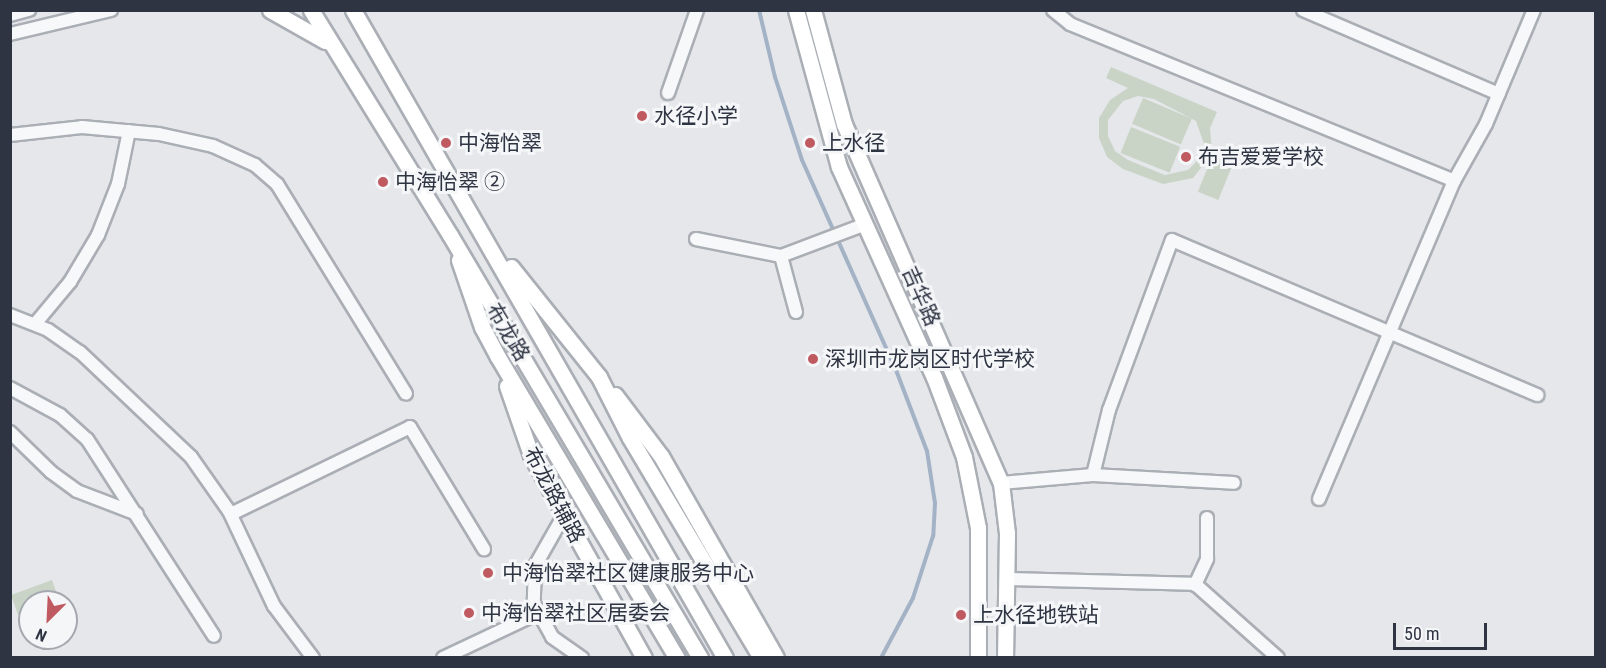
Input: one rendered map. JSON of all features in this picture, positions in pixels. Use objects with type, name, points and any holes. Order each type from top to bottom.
[{"type":"main road","points":[[270,10],[327,43]]},
{"type":"main road","name":"布龙路","points":[[311,10],[327,43],[450,235],[700,657]]},
{"type":"main road","name":"布龙路","points":[[353,10],[488,241],[725,657]]},
{"type":"main road","name":"吉华路","points":[[796,10],[810,73],[839,167],[941,396],[971,481],[980,554],[978,657]]},
{"type":"main road","name":"吉华路","points":[[813,10],[844,124],[1001,483],[1006,579],[1005,657]]},
{"type":"main road","points":[[450,235],[473,304],[498,357],[677,657]]},
{"type":"main road","points":[[488,241],[661,456],[776,657]]},
{"type":"main road","name":"布龙路辅路","points":[[498,357],[522,434],[564,515],[644,657]]},
{"type":"main road","points":[[599,377],[630,438],[761,657]]},
{"type":"street","points":[[10,15],[29,10]]},
{"type":"street","points":[[10,34],[111,10]]},
{"type":"street","points":[[668,93],[697,10]]},
{"type":"street","points":[[1053,10],[1070,24],[1454,181]]},
{"type":"street","points":[[1303,10],[1499,94]]},
{"type":"street","points":[[1319,499],[1454,181],[1499,94],[1534,10]]},
{"type":"street","points":[[10,135],[82,127],[129,131],[213,146],[255,165],[277,184],[406,394]]},
{"type":"street","points":[[35,324],[70,282],[98,235],[117,184],[129,131]]},
{"type":"street","points":[[696,239],[781,256],[866,224]]},
{"type":"street","points":[[1093,475],[1109,410],[1172,240],[1537,394]]},
{"type":"street","points":[[781,256],[796,312]]},
{"type":"street","points":[[10,315],[35,324],[80,352],[176,441],[205,474],[231,514],[264,588],[313,657]]},
{"type":"street","points":[[10,388],[45,405],[74,427],[98,453],[214,636]]},
{"type":"street","points":[[231,514],[410,427],[484,549]]},
{"type":"street","points":[[10,432],[51,472],[77,491],[137,514]]},
{"type":"street","points":[[1001,483],[1093,475],[1234,483]]},
{"type":"street","points":[[564,515],[535,566],[532,585],[538,613],[552,638],[582,657]]},
{"type":"street","points":[[1195,585],[1207,559],[1207,519]]},
{"type":"street","points":[[1006,579],[1195,585],[1278,657]]},
{"type":"street","points":[[443,657],[538,613]]},
{"type":"shaded area","points":[[1111,67],[1217,112],[1210,128],[1212,154],[1193,178],[1163,184],[1123,169],[1107,157],[1099,138],[1099,118],[1110,100],[1128,88],[1106,78]],"holes":[[[1138,96],[1154,99],[1196,121],[1204,144],[1199,159],[1188,170],[1165,175],[1128,160],[1115,151],[1108,136],[1108,120],[1123,101]]]},
{"type":"shaded area","points":[[1143,98],[1192,119],[1181,144],[1132,124]]},
{"type":"shaded area","points":[[1131,127],[1180,147],[1170,173],[1121,153]]},
{"type":"shaded area","points":[[1214,152],[1234,160],[1218,200],[1198,192]]},
{"type":"shaded area","points":[[52,580],[56,590],[25,590]]},
{"type":"shaded area","points":[[18,592],[18,615],[11,595]]},
{"type":"waterway","points":[[759,10],[775,77],[802,160],[896,370],[927,451],[935,503],[933,536],[913,598],[881,658]]},
{"type":"place","name":"水径小学","points":[[642,116]]},
{"type":"place","name":"中海怡翠","points":[[446,143]]},
{"type":"place","name":"上水径","points":[[810,143]]},
{"type":"place","name":"布吉爱爱学校","points":[[1186,157]]},
{"type":"place","name":"中海怡翠 ②","points":[[383,182]]},
{"type":"place","name":"深圳市龙岗区时代学校","points":[[813,359]]},
{"type":"place","name":"中海怡翠社区健康服务中心","points":[[488,573]]},
{"type":"place","name":"中海怡翠社区居委会","points":[[469,613]]},
{"type":"place","name":"上水径地铁站","points":[[961,615]]}]
